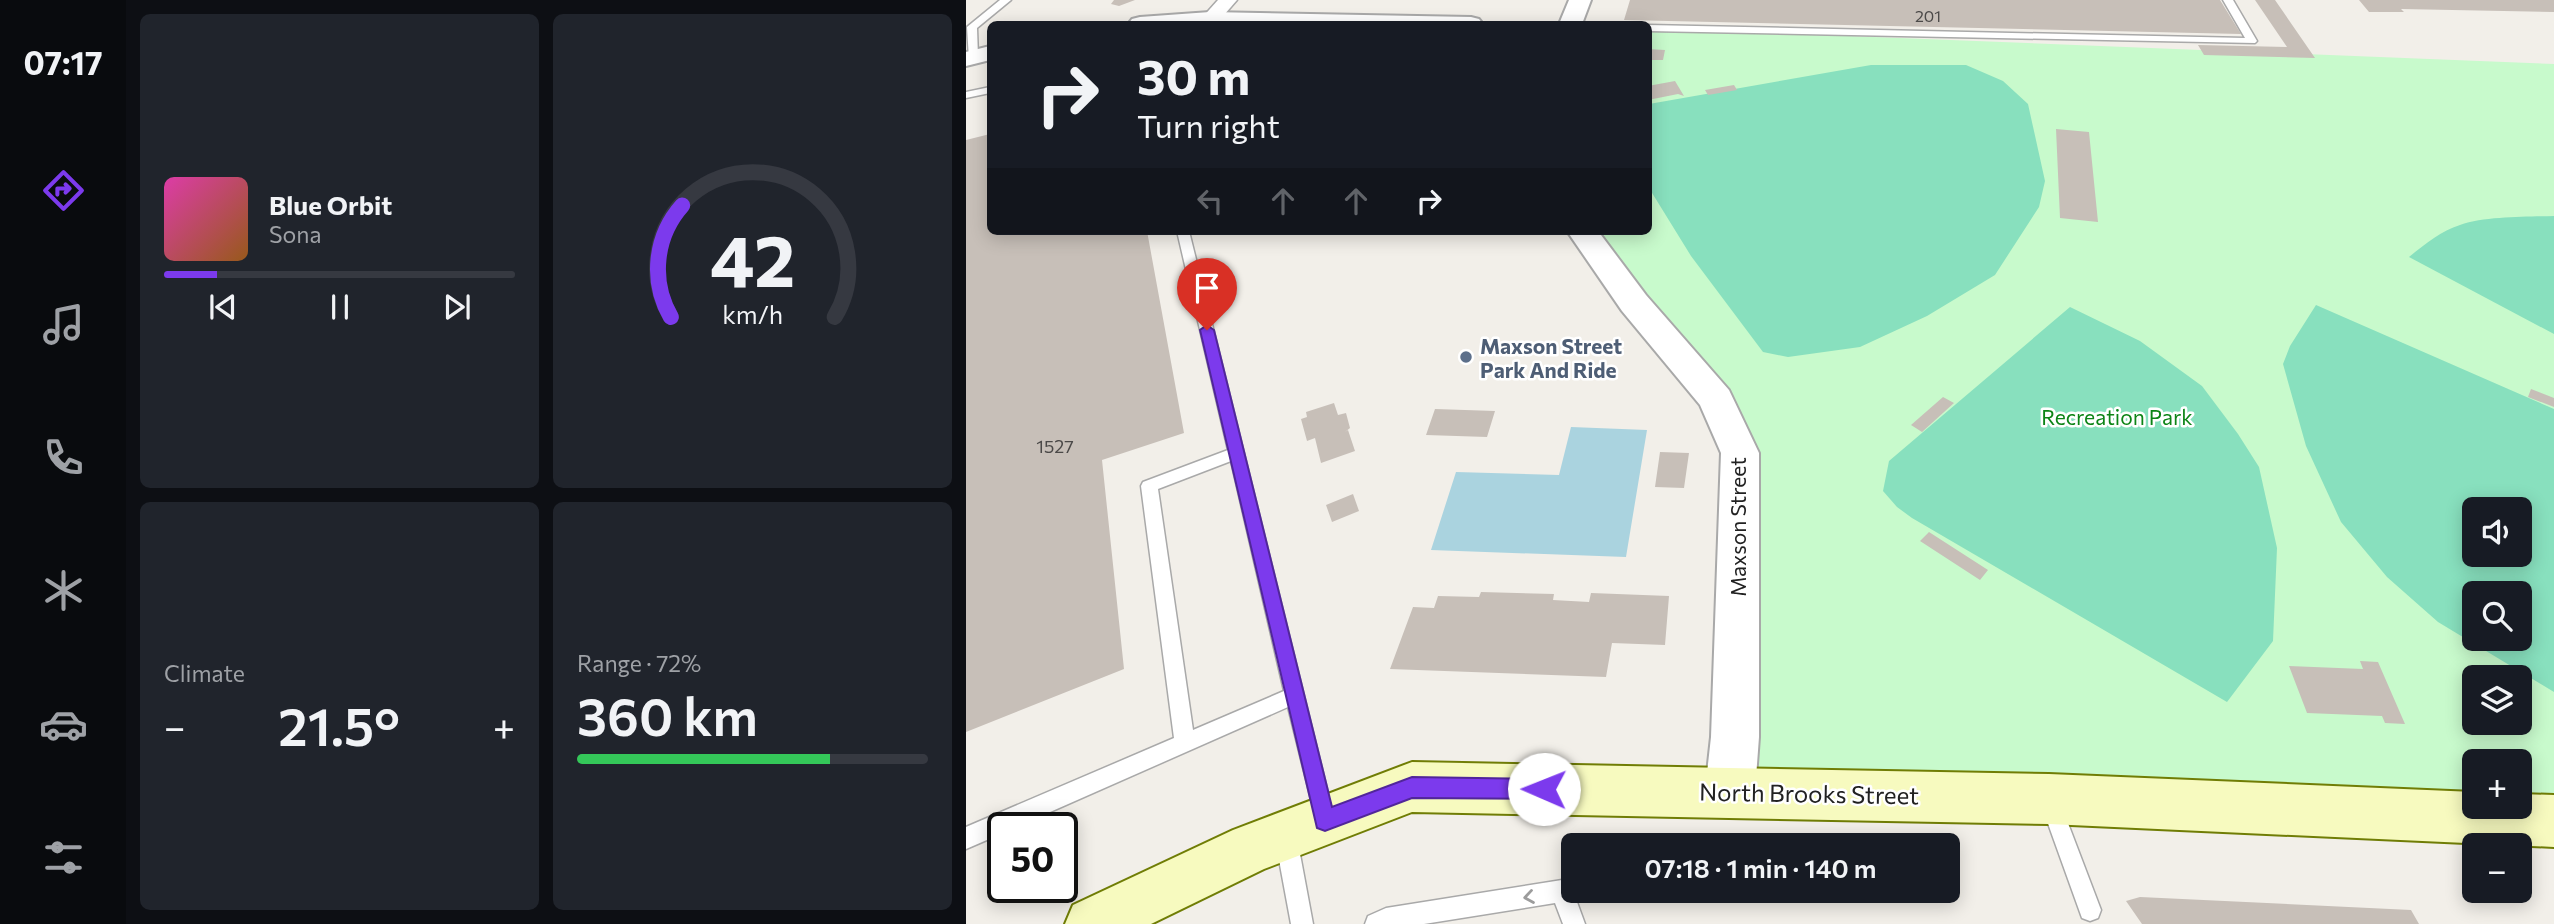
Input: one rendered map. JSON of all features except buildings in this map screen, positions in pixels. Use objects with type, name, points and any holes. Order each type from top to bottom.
[{"type":"main road","name":"North Brooks Street","points":[[1092,924],[1141,912],[1251,848],[1412,787],[2049,799],[2554,821]]},
{"type":"street","points":[[1210,19],[1228,0]]},
{"type":"street","points":[[1572,21],[1580,0]]},
{"type":"street","points":[[1182,21],[1314,21]]},
{"type":"street","name":"Maxson Street","points":[[1585,235],[1634,303],[1716,399],[1740,453],[1735,737],[1730,791]]},
{"type":"lane","points":[[976,56],[972,27],[1006,0]]},
{"type":"lane","points":[[1652,28],[2252,41],[2228,0]]},
{"type":"lane","points":[[966,95],[987,91]]},
{"type":"lane","points":[[1184,235],[1295,695],[1305,828],[1302,924]]},
{"type":"lane","points":[[1185,743],[1149,486],[1236,453]]},
{"type":"lane","points":[[966,838],[1295,695]]},
{"type":"lane","points":[[2049,799],[2090,910]]},
{"type":"lane","points":[[1376,924],[1386,919],[1562,891],[1574,924]]},
{"type":"green space","name":"Recreation Park","points":[[1652,28],[2554,64],[2554,802],[2532,801],[2532,749],[2462,749],[2462,798],[1732,768],[1730,398],[1600,235],[1652,235]]},
{"type":"green space","points":[[1871,65],[1966,65],[2003,81],[2028,104],[2045,181],[2039,207],[1995,275],[1927,316],[1860,347],[1788,357],[1763,352],[1691,256],[1652,193],[1652,103]]},
{"type":"green space","points":[[2554,216],[2554,334],[2409,257],[2440,234],[2470,222]]},
{"type":"green space","points":[[2316,305],[2554,409],[2554,692],[2532,679],[2532,665],[2509,665],[2486,651],[2532,651],[2532,581],[2462,581],[2462,636],[2438,622],[2387,577],[2341,522],[2306,446],[2283,364],[2290,346]]},
{"type":"green space","points":[[2070,307],[2140,341],[2202,386],[2259,467],[2277,548],[2273,641],[2227,702],[1912,518],[1897,507],[1883,491],[1889,461]]},
{"type":"water","points":[[1571,427],[1647,430],[1626,557],[1431,550],[1456,472],[1559,475]]},
{"type":"place","name":"Maxson Street Park And Ride","points":[[1466,357]]},
{"type":"route","points":[[1207,330],[1325,821],[1412,787],[1544,789]]}]
